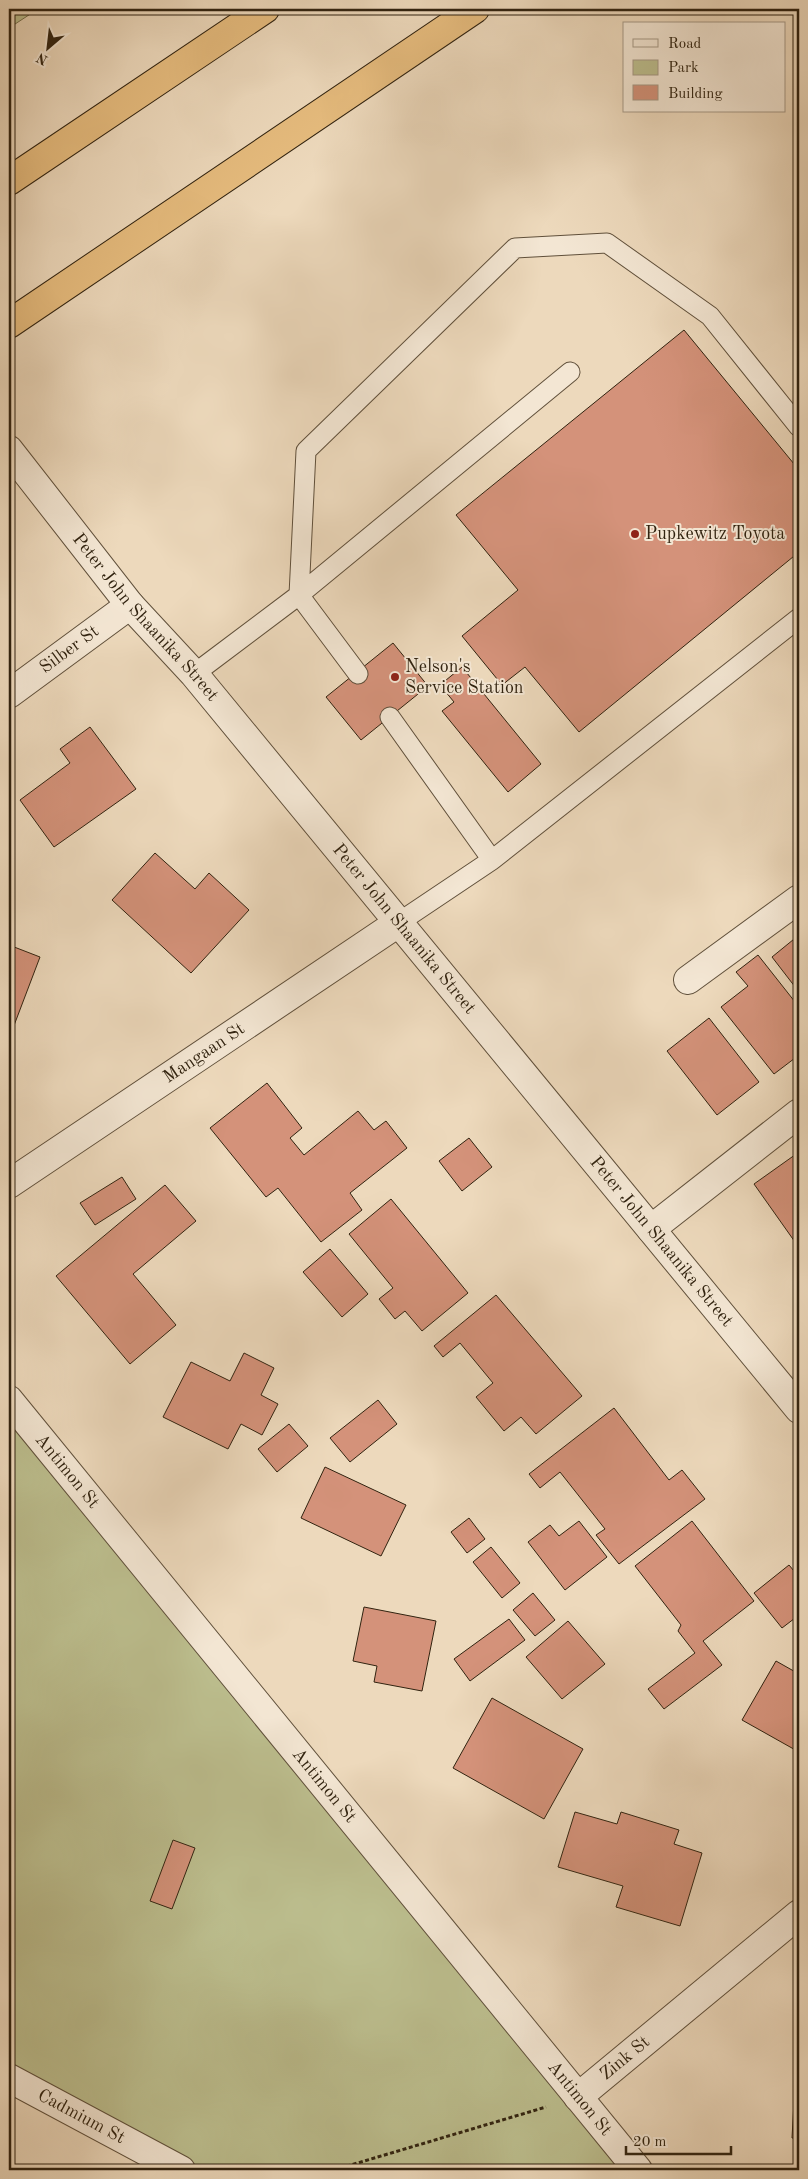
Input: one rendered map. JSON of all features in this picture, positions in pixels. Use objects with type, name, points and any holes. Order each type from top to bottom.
[{"type":"highway","points":[[9,181],[265,9]]},
{"type":"highway","points":[[9,324],[475,9]]},
{"type":"street","name":"Peter John Shaanika Street","points":[[9,450],[130,605],[194,674],[799,1409]]},
{"type":"street","name":"Silber St","points":[[9,694],[130,605]]},
{"type":"street","points":[[688,980],[799,899]]},
{"type":"street","name":"Mangaan St","points":[[9,1184],[398,923]]},
{"type":"street","points":[[651,1229],[799,1113]]},
{"type":"street","name":"Antimon St","points":[[9,1400],[638,2170]]},
{"type":"street","name":"Zink St","points":[[578,2097],[799,1914]]},
{"type":"street","name":"Cadmium St","points":[[9,2078],[181,2170]]},
{"type":"lane","points":[[358,674],[299,595],[306,451],[515,248],[607,243],[710,316],[799,427]]},
{"type":"lane","points":[[194,674],[299,595],[570,372]]},
{"type":"lane","points":[[398,923],[492,860],[799,618]]},
{"type":"lane","points":[[390,717],[492,860]]},
{"type":"path","points":[[334,2170],[578,2097]]},
{"type":"green space","points":[[9,9],[38,9],[9,28]]},
{"type":"green space","points":[[9,1400],[638,2170],[181,2170],[9,2078]]},
{"type":"building","name":"Pupkewitz Toyota","points":[[684,330],[799,470],[799,552],[579,732],[525,667],[502,685],[462,636],[518,590],[456,515]]},
{"type":"building","points":[[393,643],[428,686],[361,740],[326,697]]},
{"type":"building","points":[[462,667],[541,764],[508,792],[442,711],[454,702],[440,685]]},
{"type":"building","points":[[90,727],[136,789],[54,847],[20,800],[70,763],[60,749]]},
{"type":"building","points":[[155,853],[195,889],[209,873],[249,910],[191,973],[112,900]]},
{"type":"building","points":[[799,935],[799,992],[772,957]]},
{"type":"building","points":[[9,945],[40,957],[10,1036],[9,1036]]},
{"type":"building","points":[[758,955],[799,1007],[799,1055],[774,1074],[721,1007],[748,986],[736,972]]},
{"type":"building","points":[[709,1018],[759,1082],[717,1115],[667,1051]]},
{"type":"building","points":[[267,1083],[302,1128],[290,1138],[304,1155],[358,1111],[374,1130],[386,1121],[407,1148],[350,1193],[362,1210],[321,1242],[278,1188],[266,1197],[210,1128]]},
{"type":"building","points":[[469,1138],[492,1167],[462,1191],[439,1161]]},
{"type":"building","points":[[799,1152],[799,1240],[795,1242],[754,1184]]},
{"type":"building","points":[[122,1177],[136,1199],[95,1225],[80,1203]]},
{"type":"building","points":[[165,1185],[196,1221],[133,1274],[176,1325],[130,1364],[56,1276]]},
{"type":"building","points":[[391,1199],[468,1293],[422,1331],[405,1311],[395,1319],[379,1299],[393,1288],[349,1234]]},
{"type":"building","points":[[330,1249],[368,1294],[342,1317],[303,1272]]},
{"type":"building","points":[[496,1295],[582,1396],[536,1434],[521,1417],[504,1431],[476,1397],[493,1383],[460,1343],[443,1357],[434,1346]]},
{"type":"building","points":[[244,1353],[274,1368],[261,1395],[278,1404],[262,1435],[241,1424],[228,1449],[163,1417],[191,1362],[230,1381]]},
{"type":"building","points":[[378,1400],[397,1424],[350,1462],[330,1438]]},
{"type":"building","points":[[614,1408],[669,1480],[682,1470],[705,1499],[619,1564],[596,1535],[605,1529],[560,1472],[540,1488],[529,1474]]},
{"type":"building","points":[[289,1424],[308,1446],[277,1472],[258,1449]]},
{"type":"building","points":[[325,1467],[406,1505],[381,1556],[301,1518]]},
{"type":"building","points":[[469,1518],[485,1539],[467,1553],[451,1532]]},
{"type":"building","points":[[579,1521],[607,1557],[565,1590],[528,1542],[550,1525],[559,1536]]},
{"type":"building","points":[[692,1521],[754,1601],[703,1641],[722,1665],[664,1709],[648,1689],[695,1653],[678,1631],[681,1625],[635,1566]]},
{"type":"building","points":[[491,1547],[520,1583],[502,1598],[473,1562]]},
{"type":"building","points":[[789,1565],[799,1577],[799,1615],[782,1628],[754,1593]]},
{"type":"building","points":[[533,1593],[555,1620],[535,1636],[513,1610]]},
{"type":"building","points":[[364,1607],[436,1621],[422,1691],[374,1682],[377,1666],[353,1661]]},
{"type":"building","points":[[509,1619],[525,1640],[470,1681],[454,1659]]},
{"type":"building","points":[[568,1621],[605,1664],[562,1699],[526,1657]]},
{"type":"building","points":[[776,1661],[799,1674],[799,1752],[742,1720]]},
{"type":"building","points":[[492,1698],[583,1749],[544,1819],[453,1768]]},
{"type":"building","points":[[575,1812],[617,1824],[621,1812],[679,1830],[674,1844],[702,1853],[680,1926],[616,1907],[623,1886],[558,1867]]},
{"type":"building","points":[[173,1840],[195,1848],[172,1909],[150,1901]]},
{"type":"building","points":[[799,2011],[799,2138],[792,2138]]},
{"type":"place","name":"Pupkewitz Toyota","points":[[635,534]]},
{"type":"place","name":"Nelson's Service Station","points":[[395,677]]}]
